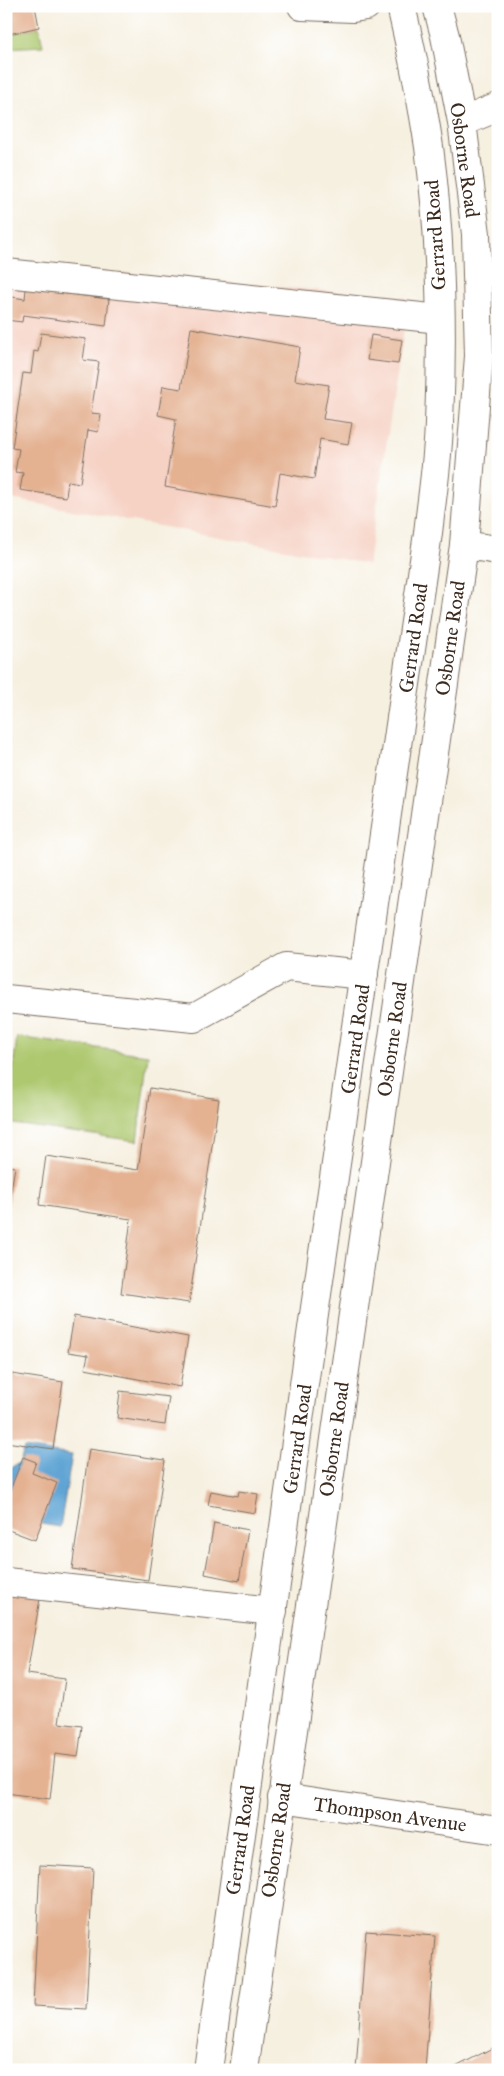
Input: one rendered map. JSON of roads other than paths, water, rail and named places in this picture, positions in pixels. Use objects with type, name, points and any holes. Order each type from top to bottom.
[{"type":"main road","points":[[302,6],[352,8],[366,6]]},
{"type":"main road","name":"Gerrard Road","points":[[208,2070],[428,533],[440,425],[438,233],[429,148],[415,66],[401,6]]},
{"type":"main road","name":"Osborne Road","points":[[244,2070],[464,545],[479,356],[476,234],[462,122],[445,36],[437,6]]},
{"type":"main road","points":[[462,122],[498,107]]},
{"type":"main road","points":[[6,273],[440,319]]},
{"type":"main road","points":[[464,545],[498,550]]},
{"type":"main road","points":[[6,999],[194,1018],[286,967],[364,975]]},
{"type":"main road","points":[[6,1582],[274,1611]]},
{"type":"main road","name":"Thompson Avenue","points":[[282,1798],[498,1830]]},
{"type":"water","points":[[24,1448],[72,1455],[60,1527],[16,1520],[19,1498],[8,1490],[6,1474],[13,1466],[20,1463]]}]
